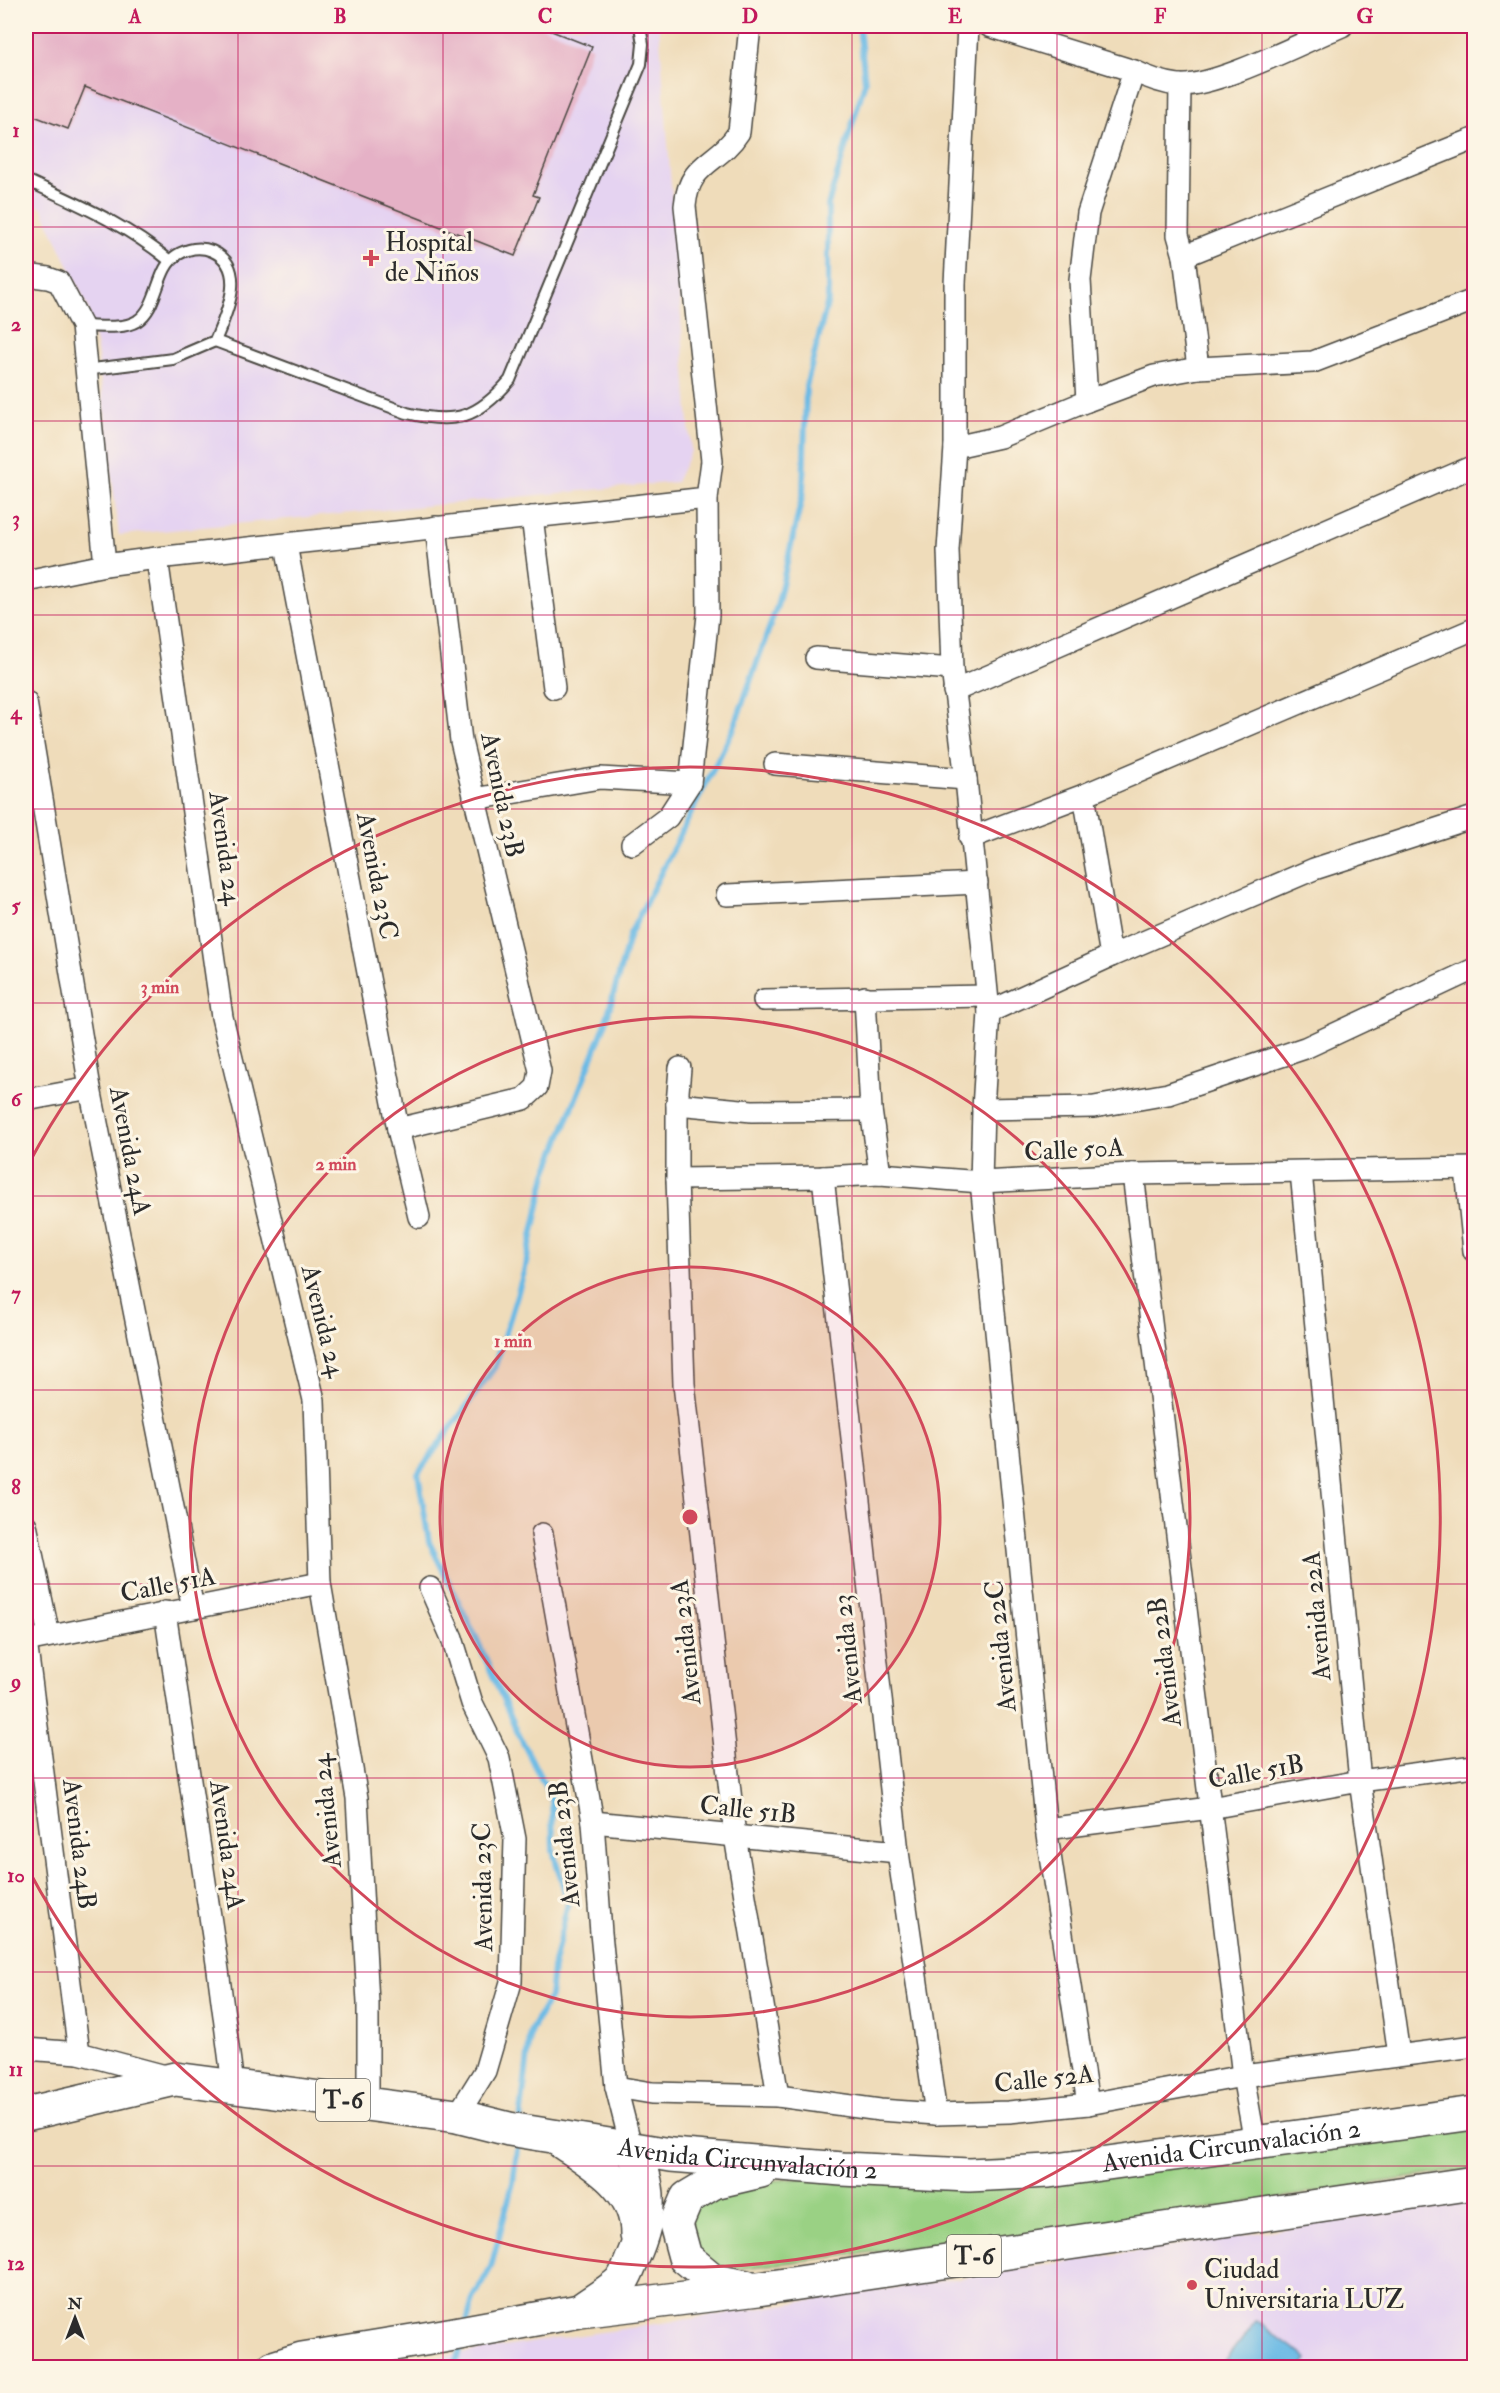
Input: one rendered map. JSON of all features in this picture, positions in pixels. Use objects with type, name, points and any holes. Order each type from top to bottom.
[{"type":"highway","name":"Avenida Circunvalación 2","points":[[26,2114],[175,2079],[457,2116],[531,2132],[671,2155],[789,2165],[969,2175],[1010,2175],[1474,2113]]},
{"type":"highway","points":[[531,2132],[590,2160],[616,2181],[628,2199],[637,2228],[637,2248]]},
{"type":"highway","name":"T-6","points":[[580,2311],[623,2279],[637,2248],[647,2214],[647,2188],[645,2175],[632,2150]]},
{"type":"highway","name":"T-6","points":[[758,2289],[714,2281],[685,2257],[676,2224],[687,2198],[714,2182],[789,2165]]},
{"type":"highway","name":"T-6","points":[[273,2367],[302,2359],[580,2311],[758,2289],[1474,2183]]},
{"type":"street","points":[[632,844],[668,817],[690,783],[708,615],[707,498],[712,461],[685,206],[690,180],[696,172],[730,146],[739,132],[750,26]]},
{"type":"street","name":"Avenida 22C","points":[[968,26],[955,284],[955,447],[948,550],[952,669],[966,778],[970,838],[977,883],[988,1004],[981,1182],[1046,1829],[1088,2104]]},
{"type":"street","points":[[989,26],[1134,71],[1149,79],[1179,85],[1219,78],[1342,26]]},
{"type":"street","points":[[1087,401],[1080,280],[1088,213],[1134,71]]},
{"type":"street","points":[[1179,85],[1179,235],[1184,256],[1198,368]]},
{"type":"street","points":[[1184,256],[1474,139]]},
{"type":"street","points":[[26,275],[58,282],[82,326],[105,565]]},
{"type":"street","points":[[955,447],[1000,436],[1154,376],[1198,368],[1313,362],[1474,300]]},
{"type":"street","points":[[954,691],[1474,466]]},
{"type":"street","points":[[26,581],[105,565],[157,558],[707,498]]},
{"type":"street","points":[[532,517],[554,688]]},
{"type":"street","name":"Avenida 23B","points":[[398,1129],[524,1099],[537,1087],[540,1071],[461,741],[436,527]]},
{"type":"street","name":"Avenida 23C","points":[[286,545],[398,1129],[419,1217]]},
{"type":"street","name":"Avenida 24","points":[[157,558],[222,1017],[314,1400],[320,1583],[357,1798],[368,2003],[368,2104]]},
{"type":"street","points":[[970,838],[1084,795],[1474,629]]},
{"type":"street","points":[[816,658],[952,669]]},
{"type":"street","name":"Avenida 24A","points":[[26,702],[90,1088],[193,1608]]},
{"type":"street","points":[[775,764],[966,778]]},
{"type":"street","points":[[474,799],[600,778],[690,783]]},
{"type":"street","points":[[1084,795],[1111,956]]},
{"type":"street","points":[[764,1000],[865,997],[988,1004],[1111,956],[1314,869],[1474,817]]},
{"type":"street","points":[[727,895],[977,883]]},
{"type":"street","points":[[983,1109],[1094,1107],[1168,1094],[1305,1048],[1474,969]]},
{"type":"street","points":[[865,997],[871,1110],[880,1174]]},
{"type":"street","name":"Avenida 23A","points":[[680,1068],[677,1104],[677,1179],[684,1384],[735,1836],[778,2096]]},
{"type":"street","points":[[26,1100],[90,1088]]},
{"type":"street","points":[[677,1104],[752,1111],[871,1110]]},
{"type":"street","points":[[1471,1168],[1474,1251]]},
{"type":"street","name":"Calle 50A","points":[[677,1179],[880,1174],[981,1182],[1133,1174],[1471,1168]]},
{"type":"street","name":"Avenida 22A","points":[[1302,1172],[1360,1781],[1399,2055]]},
{"type":"street","name":"Avenida 22B","points":[[1133,1174],[1243,2076],[1255,2143]]},
{"type":"street","name":"Avenida 23","points":[[823,1177],[898,1852],[936,2114]]},
{"type":"street","points":[[26,1525],[49,1636]]},
{"type":"street","name":"Avenida 23B","points":[[542,1534],[593,1822],[616,2087],[632,2150]]},
{"type":"street","name":"Calle 51A","points":[[26,1641],[320,1583]]},
{"type":"street","name":"Avenida 23C","points":[[430,1588],[452,1638],[472,1703],[499,1758],[515,1839],[511,1982],[485,2071],[457,2116]]},
{"type":"street","name":"Avenida 24A","points":[[165,1612],[215,1947],[233,2085]]},
{"type":"street","name":"Avenida 24B","points":[[26,1641],[79,2053]]},
{"type":"street","name":"Calle 51B","points":[[1046,1829],[1210,1808],[1360,1781],[1474,1766]]},
{"type":"street","name":"Calle 51B","points":[[593,1822],[898,1852]]},
{"type":"street","name":"Calle 52A","points":[[616,2087],[652,2093],[778,2096],[880,2110],[936,2114],[1009,2112],[1088,2104],[1243,2076],[1474,2046]]},
{"type":"street","points":[[26,2049],[79,2053],[175,2079]]},
{"type":"lane","points":[[85,369],[165,361],[215,341],[407,413],[450,420],[481,409],[495,398],[510,380],[641,64],[643,44],[639,26]]},
{"type":"lane","points":[[26,180],[119,223],[144,239],[170,261]]},
{"type":"lane","points":[[82,326],[122,326],[136,321],[148,310],[170,261],[185,251],[200,248],[222,256],[231,276],[232,295],[215,341]]},
{"type":"shaded area","name":"Hospital de Niños","points":[[26,26],[659,26],[691,451],[676,482],[119,535],[97,349],[88,308],[42,208],[26,200]]},
{"type":"shaded area","name":"Ciudad Universitaria LUZ","points":[[1474,2200],[1474,2367],[364,2368],[1454,2203]]},
{"type":"green space","points":[[1474,2122],[1474,2168],[1016,2238],[932,2245],[719,2271],[699,2257],[688,2230],[694,2207],[718,2189],[778,2180]]},
{"type":"water","points":[[1256,2321],[1308,2359],[1302,2367],[1221,2367]]},
{"type":"building","points":[[26,26],[539,26],[592,47],[533,195],[539,197],[515,256],[85,87],[68,129],[26,113]]},
{"type":"waterway","points":[[520,2121],[531,2030],[550,1997],[553,1968],[568,1903],[553,1851],[552,1800],[517,1731],[476,1637],[429,1542],[418,1473],[495,1367],[524,1272],[546,1174],[605,1025],[630,934],[733,730],[777,606],[803,493],[806,387],[828,300],[828,205],[865,82],[859,26]]},
{"type":"waterway","points":[[467,2322],[473,2299],[491,2267],[513,2183],[518,2140]]},
{"type":"waterway","points":[[452,2368],[458,2358],[462,2343]]},
{"type":"place","name":"Hospital de Niños","points":[[371,258]]},
{"type":"place","name":"Ciudad Universitaria LUZ","points":[[1192,2285]]}]
